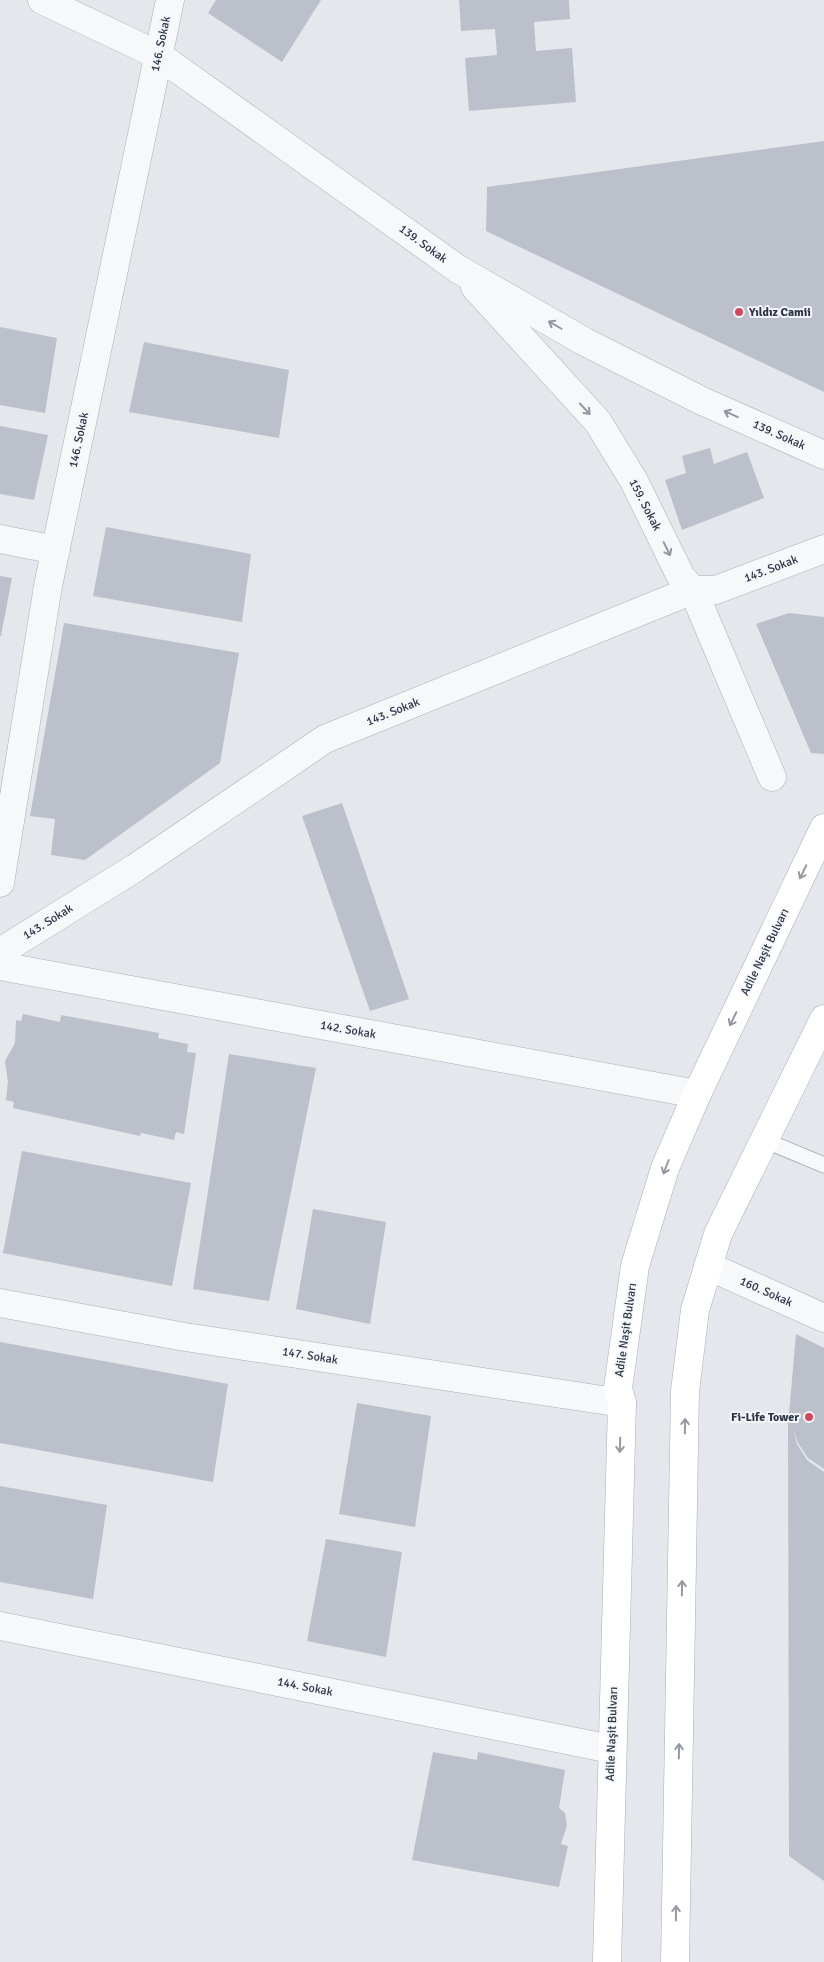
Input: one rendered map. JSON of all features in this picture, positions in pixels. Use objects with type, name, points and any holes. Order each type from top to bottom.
[{"type":"main road","name":"Adile Naşit Bulvarı","points":[[607,1962],[611,1749],[622,1403],[618,1388],[635,1266],[665,1168],[697,1094],[824,828]]},
{"type":"main road","points":[[675,1962],[685,1391],[695,1310],[718,1234],[824,1019]]},
{"type":"street","name":"139. Sokak","points":[[42,0],[158,55],[458,269],[585,342],[702,402],[824,454]]},
{"type":"street","name":"146. Sokak","points":[[0,883],[48,586],[170,0]]},
{"type":"street","name":"159. Sokak","points":[[458,269],[598,422],[634,481],[681,577],[693,590],[772,777]]},
{"type":"street","points":[[560,382],[556,369],[561,356],[571,346],[585,342]]},
{"type":"street","points":[[0,539],[56,550]]},
{"type":"street","name":"143. Sokak","points":[[0,952],[135,868],[325,739],[693,590],[716,590],[824,549]]},
{"type":"street","name":"142. Sokak","points":[[0,966],[697,1094]]},
{"type":"street","name":"160. Sokak","points":[[708,1266],[824,1318]]},
{"type":"street","name":"147. Sokak","points":[[0,1303],[185,1337],[622,1403]]},
{"type":"street","name":"144. Sokak","points":[[0,1626],[611,1749]]},
{"type":"lane","points":[[764,1140],[824,1166]]},
{"type":"building","points":[[216,0],[321,0],[282,62],[208,13]]},
{"type":"building","points":[[459,0],[569,0],[570,19],[534,22],[536,51],[572,48],[576,102],[469,111],[465,58],[497,55],[495,29],[461,31]]},
{"type":"building","name":"Yıldız Camii","points":[[824,141],[824,392],[486,231],[487,187]]},
{"type":"building","points":[[0,327],[57,338],[45,413],[0,405]]},
{"type":"building","points":[[144,342],[289,370],[279,438],[129,412]]},
{"type":"building","points":[[0,426],[48,435],[34,500],[0,494]]},
{"type":"building","points":[[710,448],[714,464],[747,452],[764,498],[682,530],[665,480],[686,473],[682,456]]},
{"type":"building","points":[[106,527],[251,554],[242,622],[93,596]]},
{"type":"building","points":[[0,576],[12,578],[1,636],[0,636]]},
{"type":"building","points":[[789,613],[824,617],[824,754],[811,753],[756,624]]},
{"type":"building","points":[[64,623],[239,653],[220,763],[85,860],[51,855],[55,819],[30,816]]},
{"type":"building","points":[[342,803],[409,999],[370,1011],[302,816]]},
{"type":"building","points":[[23,1014],[60,1022],[61,1015],[159,1033],[158,1038],[188,1044],[187,1052],[196,1053],[184,1134],[176,1132],[174,1140],[141,1133],[140,1136],[13,1108],[14,1102],[6,1100],[8,1082],[5,1061],[15,1043],[16,1020],[21,1021]]},
{"type":"building","points":[[229,1054],[316,1068],[269,1301],[193,1289]]},
{"type":"building","points":[[22,1151],[191,1183],[172,1286],[3,1253]]},
{"type":"building","points":[[313,1209],[386,1222],[370,1324],[296,1309]]},
{"type":"building","points":[[796,1334],[824,1348],[824,1469],[808,1458],[798,1443],[793,1428],[797,1444],[807,1460],[824,1472],[824,1881],[789,1856],[788,1425]]},
{"type":"building","points":[[0,1342],[228,1384],[213,1482],[0,1443]]},
{"type":"building","points":[[357,1403],[431,1416],[415,1527],[339,1514]]},
{"type":"building","points":[[0,1486],[107,1505],[93,1599],[0,1582]]},
{"type":"building","points":[[326,1539],[402,1552],[386,1657],[307,1641]]},
{"type":"building","points":[[433,1752],[477,1760],[478,1752],[565,1770],[559,1808],[565,1813],[567,1825],[561,1844],[568,1846],[559,1887],[412,1860]]},
{"type":"place","name":"Yıldız Camii","points":[[739,312]]},
{"type":"place","name":"Fi-Life Tower","points":[[809,1417]]}]
